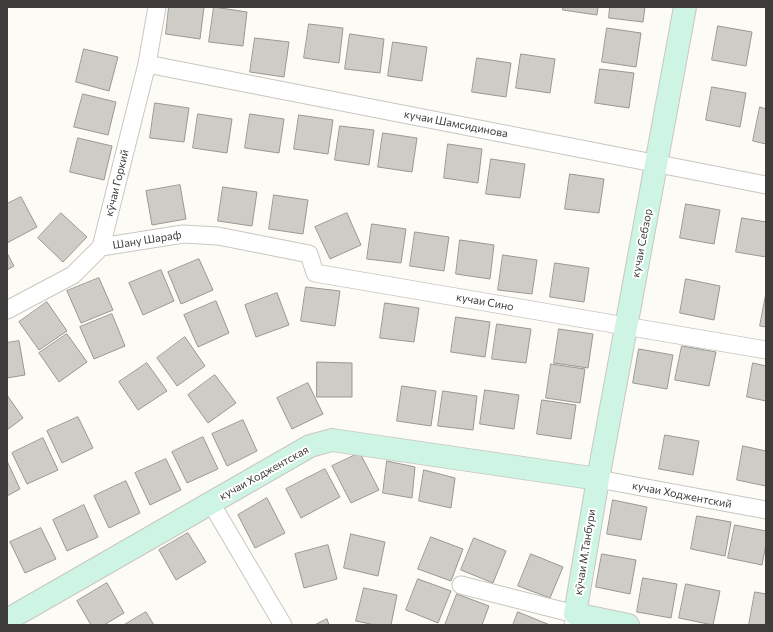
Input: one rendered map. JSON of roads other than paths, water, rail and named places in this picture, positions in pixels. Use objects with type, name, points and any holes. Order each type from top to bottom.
[{"type":"main road","name":"кучаи Себзор","points":[[598,479],[685,7]]},
{"type":"main road","name":"кучаи Ходжентская","points":[[7,620],[310,446],[332,440],[598,479]]},
{"type":"main road","name":"кӯчаи М.Танбури","points":[[574,620],[598,479]]},
{"type":"main road","points":[[574,620],[628,625]]},
{"type":"street","name":"кӯчаи Горкий","points":[[101,247],[147,64],[157,7]]},
{"type":"street","name":"кучаи Шамсидинова","points":[[147,64],[766,185]]},
{"type":"street","name":"Шану Шараф","points":[[101,247],[183,234],[218,236]]},
{"type":"street","name":"кучаи Сино","points":[[218,236],[309,254],[315,273],[766,350]]},
{"type":"street","points":[[7,310],[73,275],[101,247]]},
{"type":"street","name":"кучаи Ходжентский","points":[[598,479],[766,510]]},
{"type":"street","points":[[211,503],[283,625]]},
{"type":"street","points":[[461,585],[574,620]]}]
